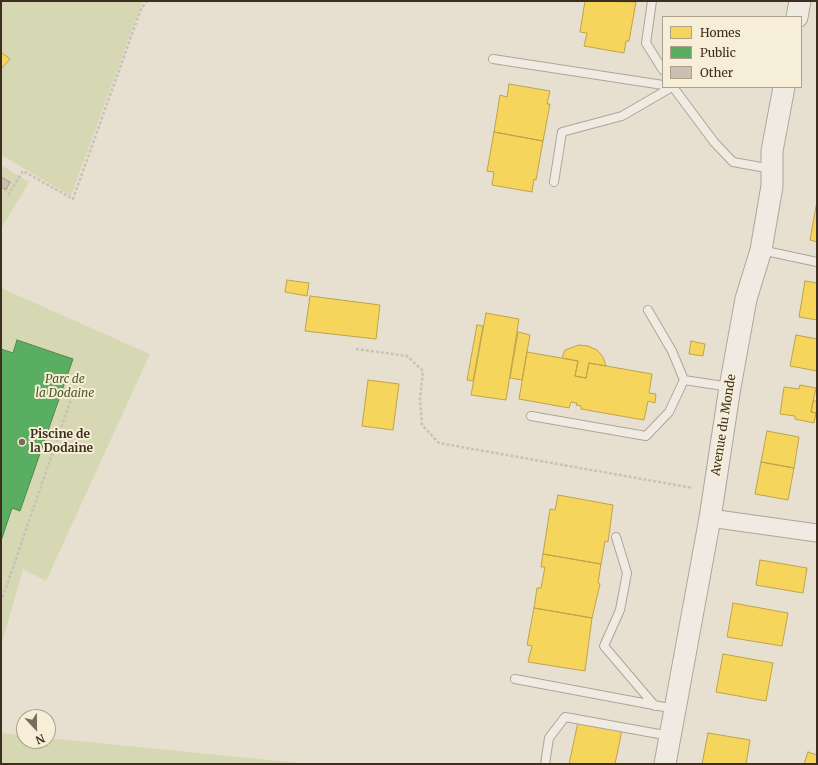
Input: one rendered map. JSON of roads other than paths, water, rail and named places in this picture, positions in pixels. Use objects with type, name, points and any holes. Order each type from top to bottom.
[{"type":"street","points":[[797,16],[800,1]]},
{"type":"street","name":"Avenue du Monde","points":[[665,764],[710,518],[730,387],[746,298],[761,250],[772,186],[772,151],[784,88]]},
{"type":"street","points":[[710,518],[817,533]]},
{"type":"lane","points":[[652,1],[646,43],[662,68]]},
{"type":"lane","points":[[493,59],[662,85]]},
{"type":"lane","points":[[554,182],[562,132],[622,116],[671,88]]},
{"type":"lane","points":[[674,88],[714,142],[733,162],[772,169]]},
{"type":"lane","points":[[761,250],[817,262]]},
{"type":"lane","points":[[531,416],[646,436],[669,412],[684,380],[672,351],[648,310]]},
{"type":"lane","points":[[684,380],[730,387]]},
{"type":"lane","points":[[616,538],[627,573],[620,610],[604,646],[655,706]]},
{"type":"lane","points":[[515,679],[676,709]]},
{"type":"lane","points":[[545,764],[549,738],[564,717],[670,736]]},
{"type":"place","name":"Piscine de la Dodaine","points":[[22,442]]},
{"type":"park label","name":"Parc de la Dodaine","points":[[65,387]]}]
